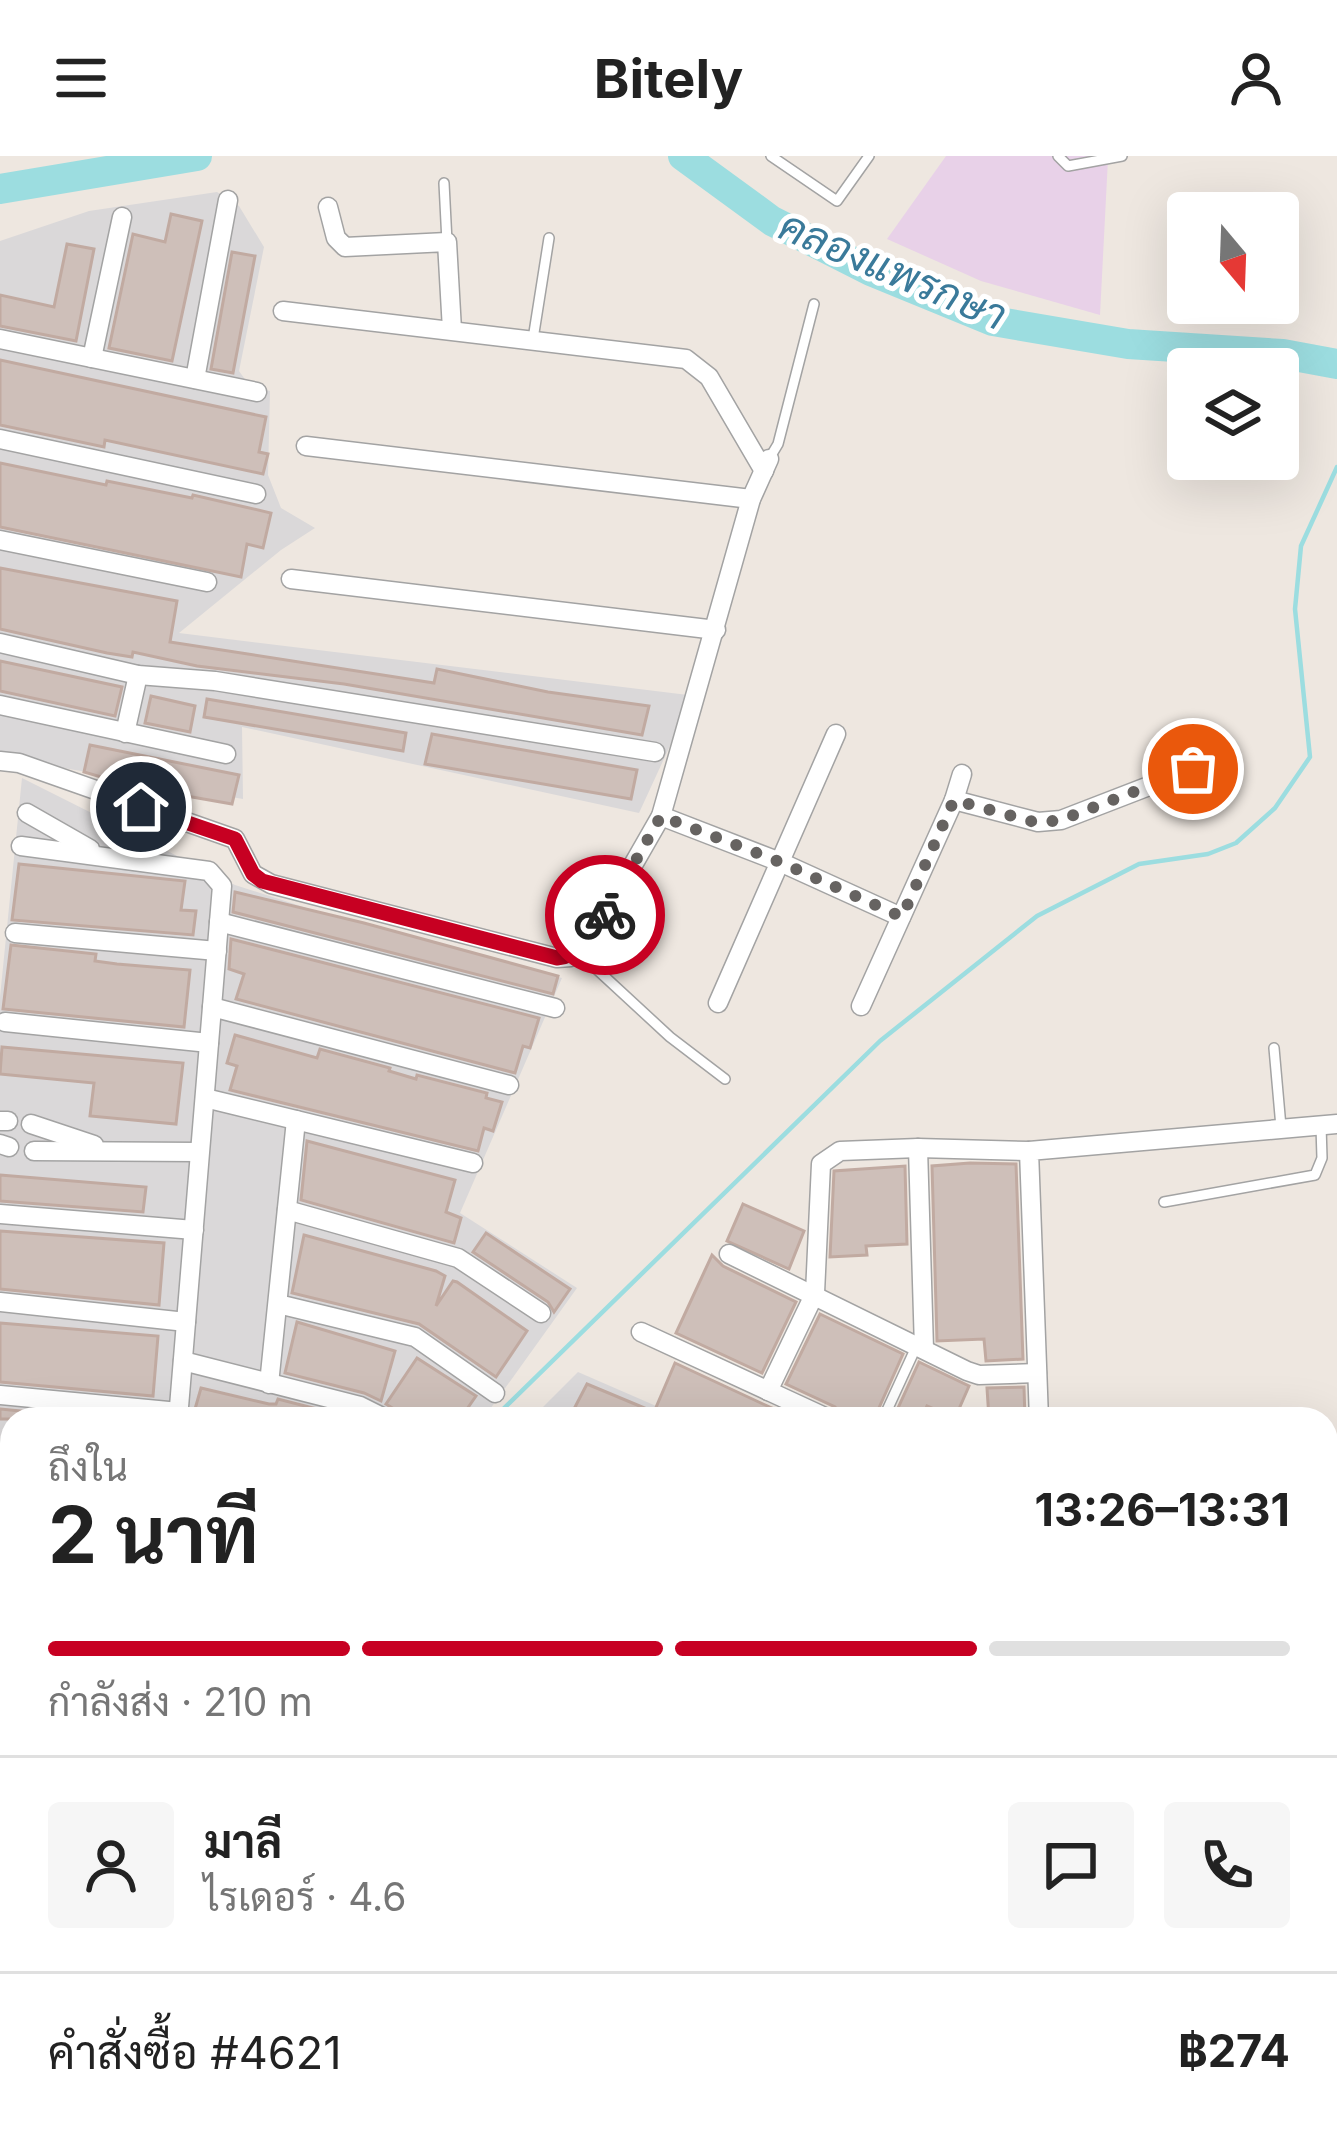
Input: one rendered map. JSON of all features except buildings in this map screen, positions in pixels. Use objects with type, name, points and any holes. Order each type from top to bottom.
[{"type":"street","points":[[195,380],[228,200]]},
{"type":"street","points":[[328,207],[339,244],[346,247],[447,242],[452,330]]},
{"type":"street","points":[[92,358],[122,217]]},
{"type":"street","points":[[0,760],[235,839],[253,874],[271,884],[557,958],[578,952],[599,926],[661,816],[751,499],[766,465],[717,389],[686,359],[284,311]]},
{"type":"street","points":[[0,339],[257,392]]},
{"type":"street","points":[[0,439],[256,494]]},
{"type":"street","points":[[306,446],[751,499]]},
{"type":"street","points":[[0,540],[207,582]]},
{"type":"street","points":[[291,579],[716,630]]},
{"type":"street","points":[[0,644],[138,675],[215,681],[655,752]]},
{"type":"street","points":[[124,734],[138,675]]},
{"type":"street","points":[[0,705],[226,754]]},
{"type":"street","points":[[718,1003],[836,734]]},
{"type":"street","points":[[954,800],[1038,823],[1061,820],[1193,769]]},
{"type":"street","points":[[860,1006],[962,774]]},
{"type":"street","points":[[27,813],[99,854]]},
{"type":"street","points":[[661,816],[902,917]]},
{"type":"street","points":[[21,846],[209,871],[222,886],[179,1407]]},
{"type":"street","points":[[219,922],[555,1008]]},
{"type":"street","points":[[15,933],[217,951]]},
{"type":"street","points":[[212,1007],[509,1085]]},
{"type":"street","points":[[5,1022],[209,1043]]},
{"type":"street","points":[[205,1098],[473,1163]]},
{"type":"street","points":[[269,1384],[296,1120]]},
{"type":"street","points":[[31,1124],[110,1150]]},
{"type":"street","points":[[768,1391],[815,1293],[821,1164],[840,1151],[1029,1151],[1329,1125]]},
{"type":"street","points":[[918,1148],[920,1347]]},
{"type":"street","points":[[34,1151],[198,1153]]},
{"type":"street","points":[[1029,1151],[1038,1407]]},
{"type":"street","points":[[287,1210],[458,1258],[541,1313]]},
{"type":"street","points":[[0,1214],[194,1230]]},
{"type":"street","points":[[729,1254],[979,1375],[1037,1373]]},
{"type":"street","points":[[0,1302],[186,1322]]},
{"type":"street","points":[[278,1304],[415,1337],[495,1393]]},
{"type":"street","points":[[640,1332],[803,1407]]},
{"type":"street","points":[[183,1361],[362,1407]]},
{"type":"street","points":[[0,1395],[107,1407]]},
{"type":"lane","points":[[771,156],[837,202],[869,156]]},
{"type":"lane","points":[[1058,156],[1068,166],[1122,156]]},
{"type":"lane","points":[[445,183],[447,242]]},
{"type":"lane","points":[[533,339],[550,238]]},
{"type":"lane","points":[[766,465],[778,444],[814,304]]},
{"type":"lane","points":[[578,952],[670,1037],[725,1079]]},
{"type":"lane","points":[[1274,1048],[1281,1129]]},
{"type":"lane","points":[[1164,1202],[1315,1175],[1329,1125]]},
{"type":"lane","points":[[889,1407],[920,1347]]},
{"type":"shaded area","points":[[946,156],[1117,156],[1108,159],[1100,315],[981,281],[887,239]]},
{"type":"shaded area","points":[[217,192],[239,206],[264,247],[239,371],[249,385],[270,391],[268,475],[281,508],[315,528],[179,633],[688,695],[639,813],[242,727],[243,799],[0,757],[0,241],[89,211]]},
{"type":"shaded area","points":[[22,778],[235,885],[344,920],[562,978],[460,1213],[577,1288],[492,1407],[0,1407],[0,997]]},
{"type":"shaded area","points":[[578,1372],[658,1407],[543,1407]]},
{"type":"waterway","name":"คลองแพรกษา","points":[[0,189],[197,156]]},
{"type":"waterway","name":"คลองแพรกษา","points":[[683,156],[772,221],[871,271],[993,321],[1128,344],[1283,354],[1337,364]]},
{"type":"waterway","points":[[505,1407],[880,1041],[1037,916],[1139,864],[1208,854],[1236,843],[1275,808],[1310,757],[1295,609],[1301,546],[1337,467]]},
{"type":"way so far","points":[[605,915],[661,816],[902,917],[954,800],[1038,823],[1061,820],[1193,769]]},
{"type":"route","points":[[141,807],[235,839],[253,874],[262,881],[557,958],[581,950],[605,915]]}]
